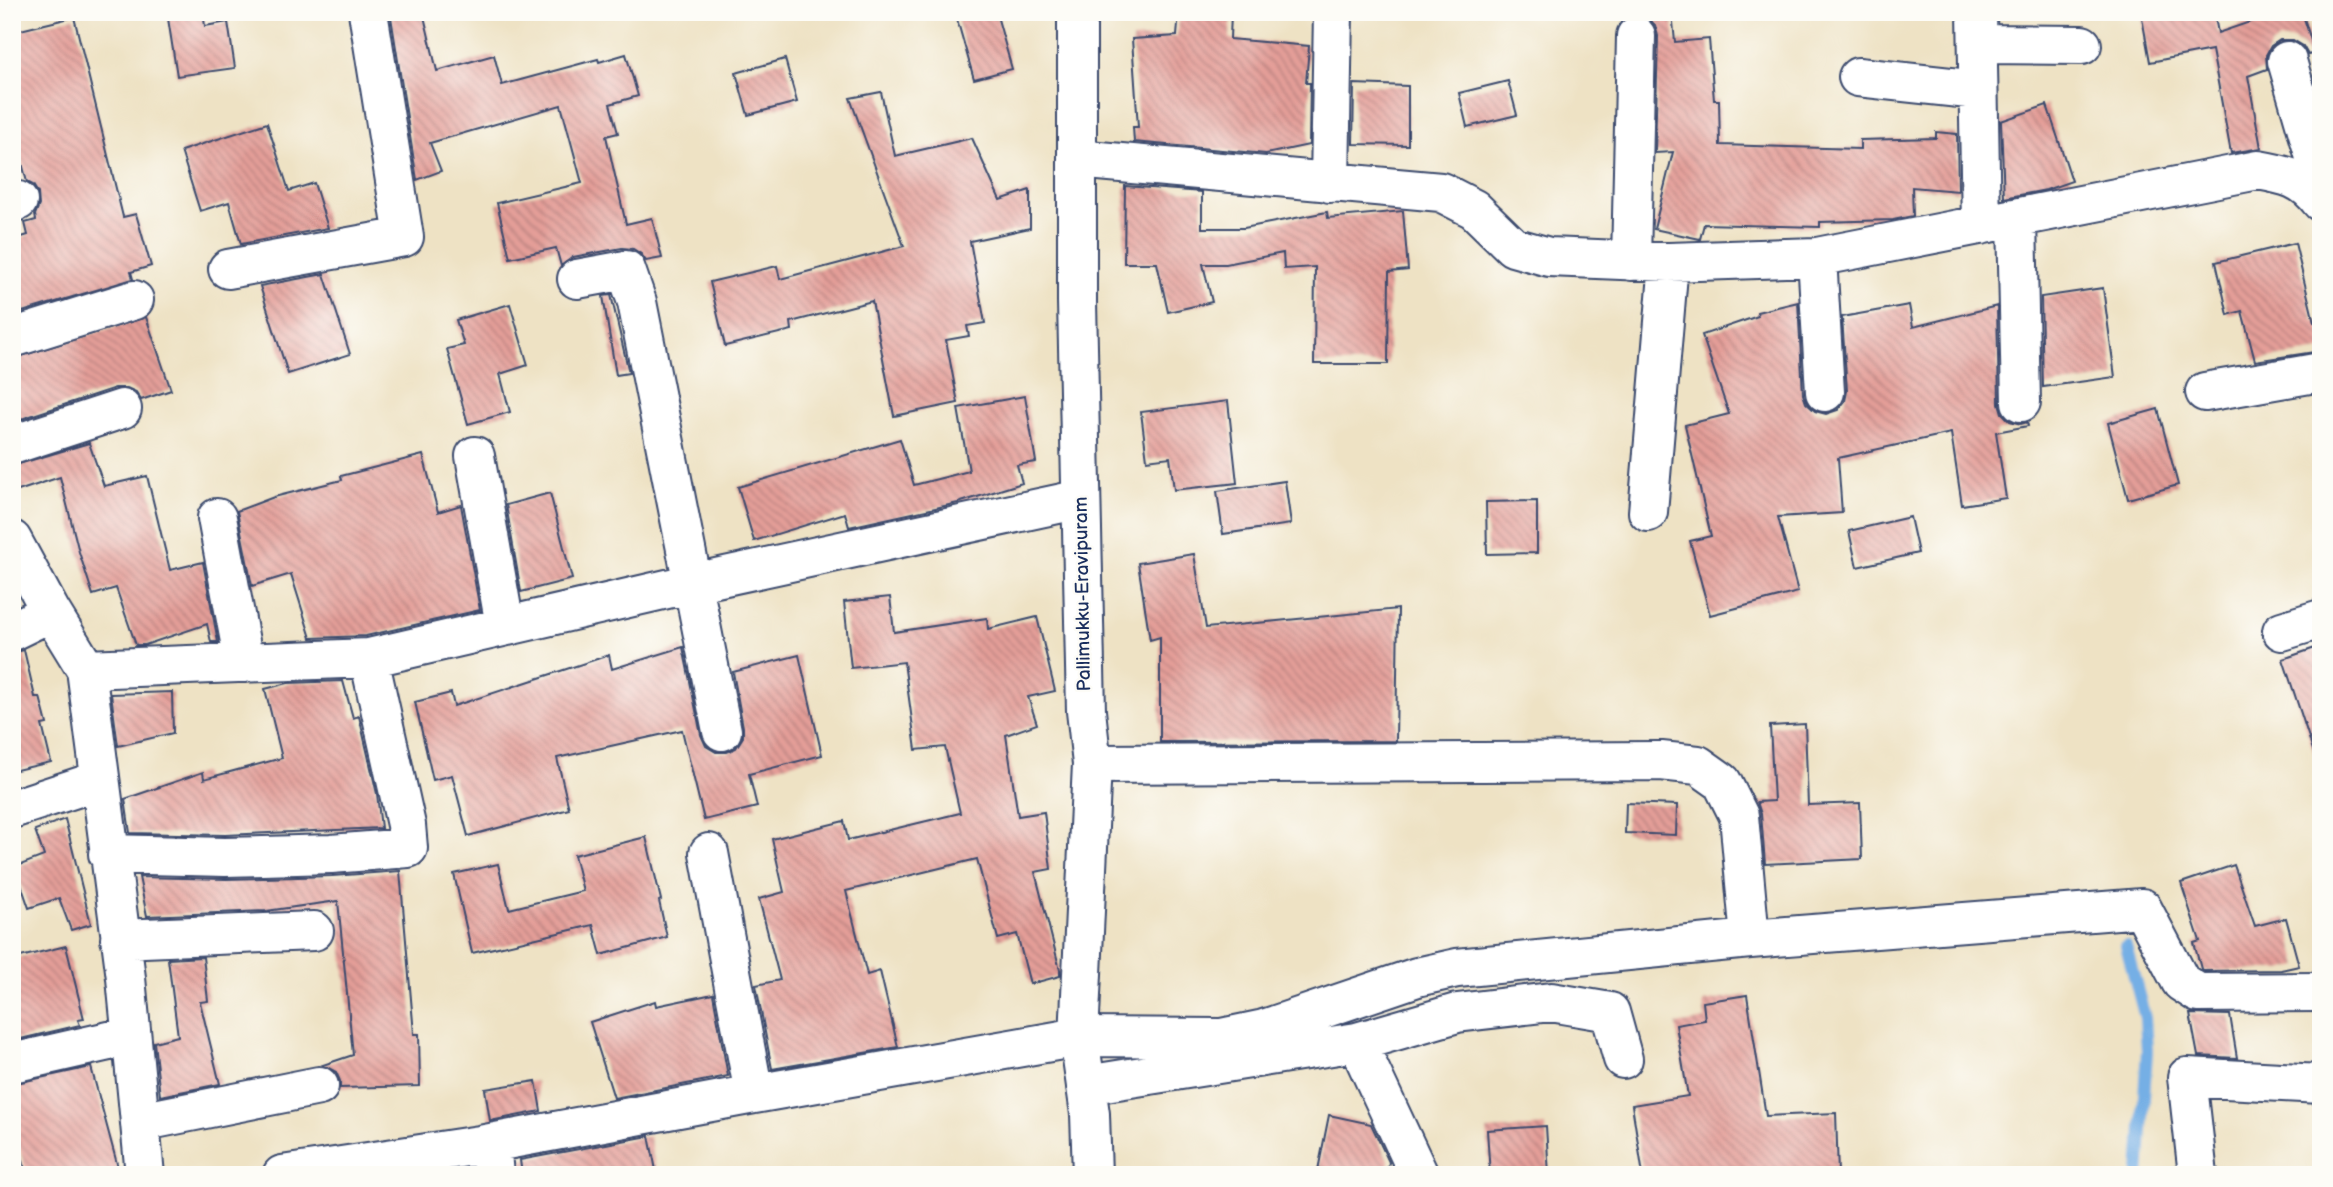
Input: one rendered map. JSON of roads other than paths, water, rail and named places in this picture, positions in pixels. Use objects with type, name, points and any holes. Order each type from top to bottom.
[{"type":"street","points":[[228,269],[404,237],[368,12]]},
{"type":"street","name":"Pallimukku-Eravipuram","points":[[1077,12],[1077,302],[1086,711],[1092,764],[1079,1037],[1086,1085],[1092,1175]]},
{"type":"street","points":[[1330,183],[1333,12]]},
{"type":"street","points":[[2021,402],[1999,222],[1978,90],[1978,28],[2082,45]]},
{"type":"street","points":[[1631,261],[1636,36]]},
{"type":"street","points":[[2287,61],[2321,178]]},
{"type":"street","points":[[1858,77],[1978,90]]},
{"type":"street","points":[[1077,159],[1441,192],[1474,209],[1513,247],[1549,257],[1631,261],[1816,257],[2258,170],[2289,176],[2312,190],[2321,202]]},
{"type":"street","points":[[1816,257],[1825,392]]},
{"type":"street","points":[[1648,512],[1669,261]]},
{"type":"street","points":[[577,279],[626,270],[637,302],[722,731]]},
{"type":"street","points":[[12,338],[134,300]]},
{"type":"street","points":[[2205,392],[2321,372]]},
{"type":"street","points":[[12,445],[122,409]]},
{"type":"street","points":[[475,456],[505,625]]},
{"type":"street","points":[[86,670],[369,658],[692,583],[1081,499]]},
{"type":"street","points":[[217,518],[243,663]]},
{"type":"street","points":[[12,540],[86,670],[120,939],[145,1175]]},
{"type":"street","points":[[12,631],[51,612]]},
{"type":"street","points":[[2281,631],[2321,619]]},
{"type":"street","points":[[108,853],[225,858],[408,848],[406,825],[369,658]]},
{"type":"street","points":[[1092,764],[1661,761],[1698,765],[1722,782],[1739,816],[1750,939]]},
{"type":"street","points":[[12,809],[100,780]]},
{"type":"street","points":[[709,853],[754,1094]]},
{"type":"street","points":[[282,1175],[493,1159],[754,1094],[1079,1037],[1221,1038],[1265,1029],[1417,977],[1457,968],[1750,939],[2142,908],[2180,982],[2198,993],[2321,992]]},
{"type":"street","points":[[120,939],[314,931]]},
{"type":"street","points":[[1086,1085],[1357,1042],[1457,1013],[1551,1002],[1609,1013],[1623,1059]]},
{"type":"street","points":[[12,1063],[131,1036]]},
{"type":"street","points":[[1357,1042],[1419,1175]]},
{"type":"street","points":[[2198,1175],[2187,1077],[2321,1084]]},
{"type":"street","points":[[140,1122],[319,1086]]},
{"type":"waterway","points":[[2126,946],[2145,1018],[2147,1051],[2139,1175]]}]
